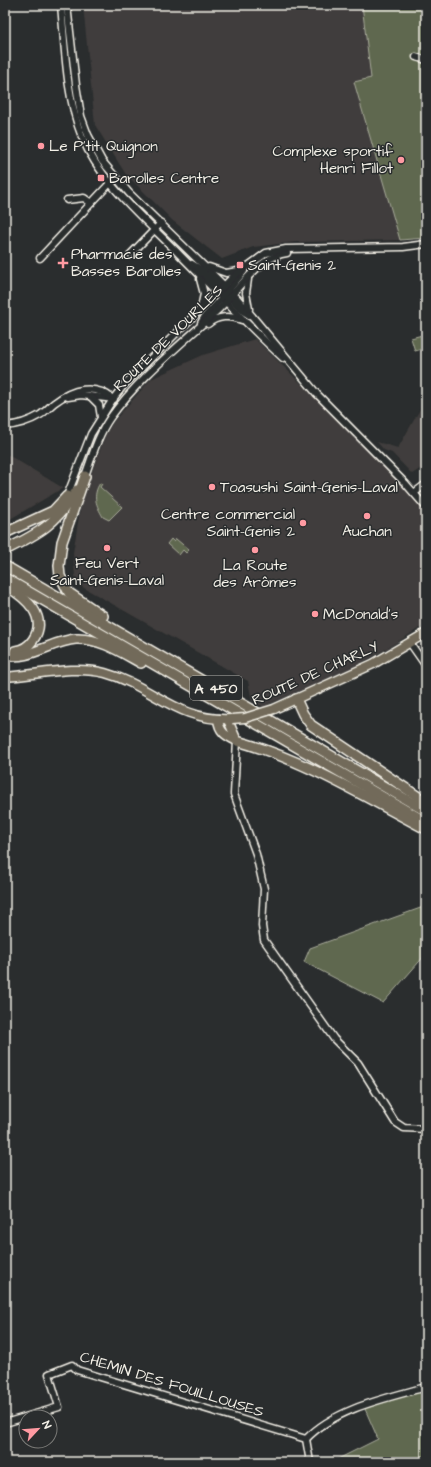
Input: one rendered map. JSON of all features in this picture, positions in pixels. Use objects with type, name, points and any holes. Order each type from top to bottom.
[{"type":"highway","points":[[5,550],[41,531],[52,523],[84,476]]},
{"type":"highway","points":[[84,476],[60,554],[60,576],[69,593],[76,599],[136,637],[142,645]]},
{"type":"highway","points":[[5,533],[52,511],[68,500]]},
{"type":"highway","name":"A 450","points":[[5,566],[426,811]]},
{"type":"highway","name":"A 450","points":[[5,578],[426,822]]},
{"type":"highway","points":[[5,585],[19,593],[33,607],[37,614],[38,626],[35,637],[26,648],[6,654]]},
{"type":"highway","points":[[6,654],[11,656],[22,655],[66,640],[87,639],[107,645],[163,675],[172,674]]},
{"type":"highway","points":[[296,699],[303,714],[311,725],[426,802]]},
{"type":"highway","points":[[237,741],[269,751],[316,773],[426,829]]},
{"type":"main road","name":"ROUTE DE CHARLY","points":[[5,676],[75,670],[104,673],[129,682],[169,705],[189,714],[218,719],[245,718],[274,709],[373,664],[426,633]]},
{"type":"main road","points":[[218,719],[222,732],[237,741]]},
{"type":"main road","points":[[230,719],[237,741]]},
{"type":"street","points":[[61,5],[68,44]]},
{"type":"street","points":[[67,5],[72,98],[79,130],[88,152],[155,230],[197,272],[225,294]]},
{"type":"street","points":[[416,57],[426,60]]},
{"type":"street","points":[[40,258],[113,180]]},
{"type":"street","points":[[113,180],[161,223],[203,264],[245,321],[296,370]]},
{"type":"street","points":[[67,200],[84,198],[92,203]]},
{"type":"street","points":[[131,254],[161,223]]},
{"type":"street","name":"ROUTE DE VOURLES","points":[[245,267],[266,253],[286,249],[301,250],[426,244]]},
{"type":"street","name":"ROUTE DE VOURLES","points":[[68,500],[91,434],[112,399],[134,375],[201,310],[250,276],[271,258],[301,250]]},
{"type":"street","points":[[185,260],[200,269],[243,311],[254,317]]},
{"type":"street","points":[[203,264],[214,270],[226,273],[236,272],[245,267]]},
{"type":"street","points":[[225,294],[243,273],[245,267]]},
{"type":"street","points":[[197,272],[204,289],[201,310]]},
{"type":"street","points":[[250,276],[246,287],[246,297],[249,310],[254,317],[317,394],[426,502]]},
{"type":"street","name":"ROUTE DE VOURLES","points":[[84,476],[99,439],[109,420],[126,397],[201,324],[225,294]]},
{"type":"street","points":[[191,333],[217,318],[232,317],[245,321]]},
{"type":"street","points":[[134,375],[149,374]]},
{"type":"street","name":"ROUTE DE VOURLES","points":[[5,426],[39,416],[60,399],[78,390],[97,389],[106,393],[112,399]]},
{"type":"street","name":"ROUTE DE VOURLES","points":[[60,399],[81,395],[112,399]]},
{"type":"street","points":[[89,396],[99,405],[101,417]]},
{"type":"street","points":[[109,420],[113,409],[112,399],[126,397]]},
{"type":"street","points":[[416,492],[426,484]]},
{"type":"street","points":[[416,492],[426,507]]},
{"type":"street","points":[[410,643],[426,666]]},
{"type":"street","points":[[237,741],[234,794],[256,854],[264,889],[262,926],[264,940],[334,1040],[358,1063],[395,1122],[404,1128],[426,1129]]},
{"type":"street","name":"CHEMIN DES FOUILLOUSES","points":[[5,1423],[59,1407],[49,1374],[72,1365],[77,1370],[306,1439]]},
{"type":"street","points":[[310,1462],[306,1439],[316,1429],[363,1405],[426,1387]]},
{"type":"shaded area","points":[[83,5],[362,5],[371,78],[354,82],[400,240],[296,242],[253,247],[222,259],[173,221],[125,173],[95,125]]},
{"type":"shaded area","points":[[255,339],[338,419],[370,453],[385,465],[418,500],[426,512],[426,624],[388,648],[352,668],[263,707],[252,701],[248,681],[79,585],[75,576],[73,553],[82,498],[106,434],[114,421],[151,379],[203,355]]},
{"type":"shaded area","points":[[426,399],[426,465],[412,474],[392,453],[384,450],[377,442],[398,448]]},
{"type":"shaded area","points":[[5,453],[63,488],[5,522]]},
{"type":"green space","name":"Complexe sportif Henri Fillot","points":[[362,5],[426,5],[426,238],[400,240],[354,82],[371,78]]},
{"type":"green space","points":[[426,334],[426,348],[415,351],[411,338]]},
{"type":"green space","points":[[100,483],[102,484],[100,487],[122,507],[109,520],[103,517],[96,500],[96,492]]},
{"type":"green space","points":[[171,539],[174,542],[176,539],[189,550],[186,553],[183,550],[179,555],[167,544]]},
{"type":"green space","points":[[426,906],[426,954],[383,1003],[304,962],[310,948]]},
{"type":"green space","points":[[426,1385],[426,1462],[332,1462],[378,1439],[362,1402],[412,1392]]},
{"type":"place","name":"Le P'tit Quignon","points":[[41,146]]},
{"type":"place","name":"Complexe sportif Henri Fillot","points":[[401,160]]},
{"type":"place","name":"Barolles Centre","points":[[101,178]]},
{"type":"place","name":"Pharmacie des Basses Barolles","points":[[63,263]]},
{"type":"place","name":"Saint-Genis 2","points":[[240,265]]},
{"type":"place","name":"Toasushi Saint-Genis-Laval","points":[[212,487]]},
{"type":"place","name":"Auchan","points":[[367,516]]},
{"type":"place","name":"Centre commercial Saint-Genis 2","points":[[303,523]]},
{"type":"place","name":"Feu Vert Saint-Genis-Laval","points":[[107,548]]},
{"type":"place","name":"La Route des Arômes","points":[[255,550]]},
{"type":"place","name":"McDonald's","points":[[315,614]]}]
